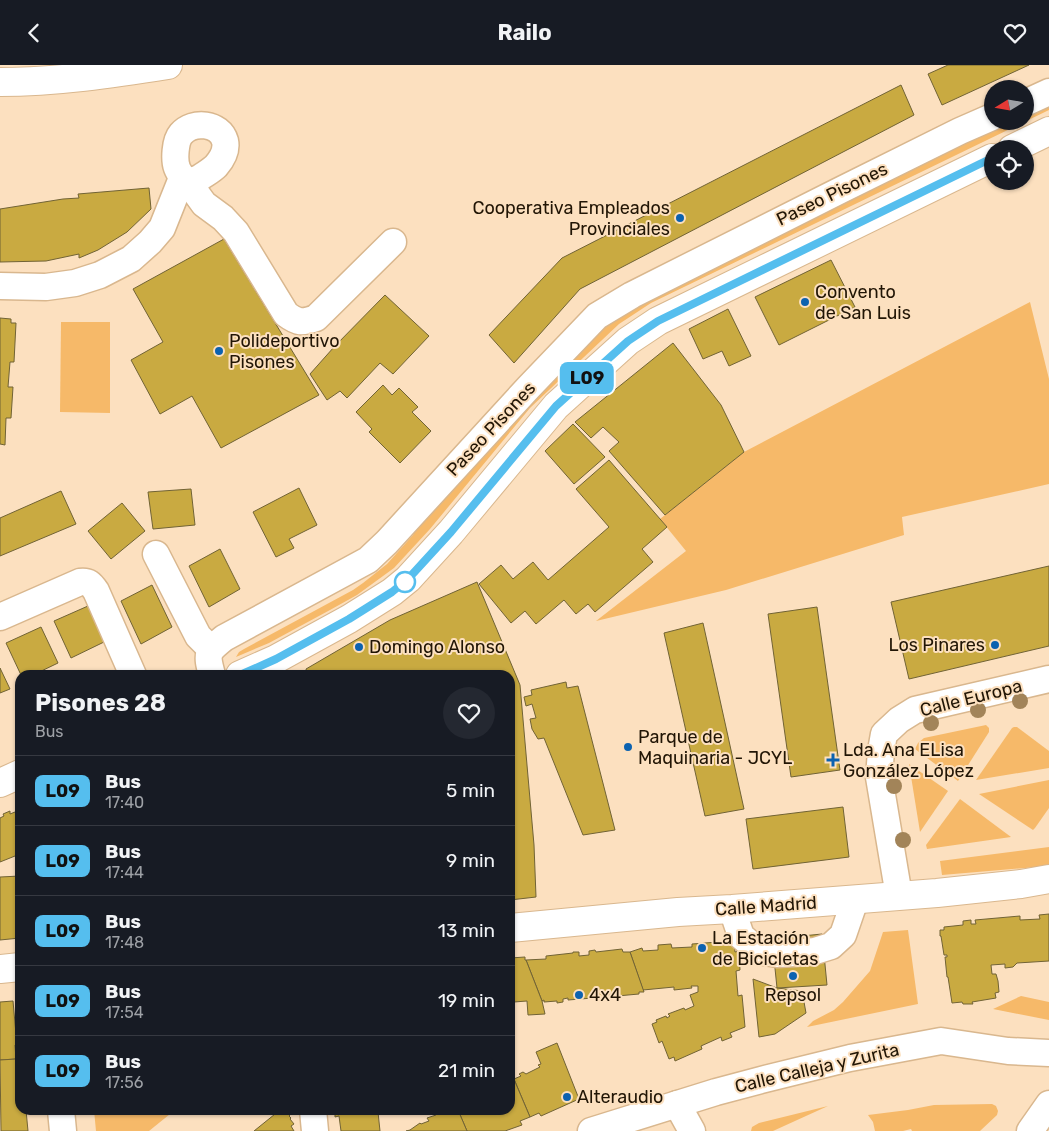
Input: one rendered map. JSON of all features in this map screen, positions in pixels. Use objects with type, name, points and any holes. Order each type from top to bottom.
[{"type":"main road","points":[[0,82],[27,82],[117,74],[168,65]]},
{"type":"main road","points":[[1030,140],[1049,131]]},
{"type":"main road","name":"Paseo Pisones","points":[[263,670],[277,667],[392,592],[408,579],[451,532],[556,406],[614,353],[643,330],[984,162]]},
{"type":"main road","points":[[0,783],[15,776]]},
{"type":"main road","name":"Calle Madrid","points":[[515,928],[678,912],[899,896],[1021,884],[1049,879]]},
{"type":"main road","name":"Calle Madrid","points":[[1021,884],[1049,889]]},
{"type":"main road","points":[[0,969],[15,968]]},
{"type":"street","points":[[1034,99],[1049,92]]},
{"type":"street","name":"Paseo Pisones","points":[[211,649],[224,638],[238,630],[368,560],[387,542],[596,316],[641,290],[866,177],[984,120]]},
{"type":"street","points":[[0,287],[46,287],[75,283],[100,275],[132,259],[162,228],[188,179],[204,205],[223,218],[236,232],[286,314],[294,321],[305,322],[316,318],[393,241]]},
{"type":"street","points":[[156,554],[198,636],[211,649],[208,655],[210,670]]},
{"type":"street","points":[[0,617],[80,582],[87,581],[96,591],[131,670]]},
{"type":"street","name":"Calle Europa","points":[[899,896],[879,777],[884,734],[915,709],[1049,679]]},
{"type":"street","points":[[732,909],[741,936],[754,947],[764,952],[777,954],[795,953],[815,951],[831,946],[843,935],[854,900]]},
{"type":"street","name":"Calle Calleja y Zurita","points":[[591,1131],[753,1082],[850,1058],[941,1041],[1008,1051],[1049,1053]]},
{"type":"street","points":[[677,1104],[692,1131]]},
{"type":"street","points":[[1030,1131],[1049,1104]]},
{"type":"street","points":[[61,1115],[63,1131]]},
{"type":"street","points":[[313,1115],[315,1131]]},
{"type":"shaded area","points":[[1049,101],[1049,110],[1034,117],[1034,108]]},
{"type":"shaded area","points":[[985,130],[1008,130],[651,303],[619,324],[530,408],[430,529],[394,568],[357,595],[269,643],[236,657],[244,649],[353,590],[387,564],[413,535],[421,517],[597,327],[943,149]]},
{"type":"shaded area","points":[[1030,302],[1049,379],[1049,484],[902,517],[904,535],[726,590],[596,621],[686,551],[660,519],[744,452]]},
{"type":"shaded area","points":[[61,322],[110,322],[110,413],[60,412]]},
{"type":"shaded area","points":[[986,725],[989,728],[989,732],[958,781],[915,749],[924,738]]},
{"type":"shaded area","points":[[1017,727],[1049,751],[1049,768],[976,780],[1012,728]]},
{"type":"shaded area","points":[[909,764],[948,791],[920,832]]},
{"type":"shaded area","points":[[1049,780],[1049,808],[1033,830],[979,794]]},
{"type":"shaded area","points":[[960,799],[1011,837],[927,849],[926,845]]},
{"type":"shaded area","points":[[1049,847],[1049,866],[942,875],[940,861]]},
{"type":"shaded area","points":[[908,930],[918,1004],[807,1027],[813,1021],[834,1010],[843,1002],[870,971],[883,932]]},
{"type":"shaded area","points":[[1021,996],[1049,1002],[1049,1020],[993,1009]]},
{"type":"shaded area","points":[[992,1104],[996,1106],[997,1115],[980,1131],[912,1131],[911,1129],[903,1131],[875,1131],[873,1122],[868,1115],[934,1105]]},
{"type":"shaded area","points":[[828,1106],[773,1131],[751,1131],[752,1127],[759,1123]]},
{"type":"shaded area","points":[[94,1115],[169,1115],[149,1131],[96,1131]]},
{"type":"building","points":[[948,65],[1029,65],[996,80],[984,80],[984,86],[942,105],[928,74]]},
{"type":"building","name":"Cooperativa Empleados Provinciales","points":[[901,85],[914,115],[580,289],[514,363],[489,335],[562,258]]},
{"type":"building","points":[[149,188],[151,209],[127,232],[98,250],[79,258],[79,254],[46,261],[0,262],[0,209],[79,198],[78,194]]},
{"type":"building","name":"Polideportivo Pisones","points":[[224,239],[319,395],[221,448],[192,396],[160,414],[131,360],[163,342],[133,289]]},
{"type":"building","name":"Convento de San Luis","points":[[831,260],[855,307],[779,345],[755,297]]},
{"type":"building","points":[[385,295],[429,336],[393,374],[380,363],[347,398],[340,391],[327,400],[310,374]]},
{"type":"building","points":[[728,309],[751,356],[729,366],[722,351],[703,359],[689,329]]},
{"type":"building","points":[[0,318],[11,319],[11,323],[16,323],[14,362],[10,362],[8,387],[13,387],[11,418],[6,418],[5,445],[0,444]]},
{"type":"building","points":[[673,343],[721,405],[744,452],[665,515],[609,451],[619,442],[603,427],[591,438],[575,422]]},
{"type":"building","points":[[383,385],[392,395],[399,388],[418,407],[412,412],[431,431],[400,463],[369,432],[372,429],[356,412]]},
{"type":"building","points":[[573,424],[605,457],[574,484],[545,451]]},
{"type":"building","points":[[609,460],[667,527],[642,549],[653,562],[595,612],[588,604],[576,614],[564,600],[536,624],[525,611],[511,623],[479,584],[501,565],[513,579],[533,562],[548,580],[609,527],[576,489]]},
{"type":"building","points":[[299,488],[317,525],[289,539],[294,548],[276,557],[253,512]]},
{"type":"building","points":[[191,489],[195,525],[153,529],[148,492]]},
{"type":"building","points":[[61,491],[76,524],[0,556],[0,518]]},
{"type":"building","points":[[122,503],[145,531],[111,559],[88,531]]},
{"type":"building","points":[[220,549],[240,589],[209,607],[189,566]]},
{"type":"building","points":[[1049,566],[1049,646],[909,679],[891,602]]},
{"type":"building","points":[[477,582],[514,670],[306,670],[390,620]]},
{"type":"building","points":[[152,585],[172,627],[141,644],[121,601]]},
{"type":"building","points":[[88,606],[104,642],[71,658],[54,621]]},
{"type":"building","points":[[817,607],[840,770],[791,777],[768,614]]},
{"type":"building","points":[[703,623],[744,809],[705,816],[664,633]]},
{"type":"building","points":[[41,627],[58,663],[43,670],[19,670],[6,643]]},
{"type":"building","points":[[0,668],[10,689],[0,693]]},
{"type":"building","points":[[515,673],[520,685],[534,845],[536,897],[515,899]]},
{"type":"building","points":[[566,682],[567,688],[578,686],[615,830],[583,835],[544,738],[538,739],[532,729],[530,719],[536,718],[532,704],[526,706],[524,697],[532,695],[531,690]]},
{"type":"building","points":[[843,807],[849,857],[753,869],[746,819]]},
{"type":"building","points":[[10,811],[10,814],[15,812],[15,856],[0,862],[0,818],[4,816],[3,814]]},
{"type":"building","points":[[15,876],[15,938],[0,940],[0,877]]},
{"type":"building","points":[[1049,914],[1049,961],[1017,963],[1013,967],[1005,968],[1005,964],[991,965],[992,974],[996,974],[998,981],[999,992],[995,993],[996,998],[972,1002],[973,1004],[952,1003],[947,977],[945,957],[947,955],[944,955],[940,930],[944,930],[944,927],[963,925],[963,921],[971,920],[971,924],[976,924],[975,920],[1020,916],[1020,920],[1040,919],[1039,915]]},
{"type":"building","points":[[822,934],[827,985],[777,988],[772,939]]},
{"type":"building","points":[[718,942],[718,945],[734,943],[735,952],[739,951],[740,970],[736,971],[738,996],[742,995],[745,1027],[730,1033],[732,1037],[722,1041],[721,1037],[701,1046],[702,1049],[675,1061],[674,1057],[669,1059],[662,1041],[659,1043],[652,1024],[666,1016],[667,1018],[670,1016],[668,1014],[694,1006],[690,995],[698,992],[698,986],[674,990],[674,987],[643,990],[630,952],[642,948],[643,951],[658,950],[658,945],[671,944],[672,948],[692,947],[692,944]]},
{"type":"building","points":[[622,949],[623,952],[630,952],[644,992],[617,996],[617,998],[611,999],[610,995],[605,995],[605,997],[568,1000],[568,998],[563,999],[563,1002],[557,1003],[557,1001],[544,1002],[526,960],[546,959],[546,956],[573,952],[579,952],[579,956],[589,955],[589,951],[595,950],[596,952]]},
{"type":"building","points":[[525,957],[545,1014],[528,1015],[527,1001],[515,1002],[515,958]]},
{"type":"building","points":[[753,979],[777,988],[802,991],[806,1013],[775,1034],[759,1037]]},
{"type":"building","points":[[13,1001],[15,1059],[0,1060],[0,1002]]},
{"type":"building","points":[[557,1043],[579,1099],[541,1116],[539,1113],[530,1117],[515,1079],[521,1076],[519,1074],[523,1072],[526,1074],[540,1067],[538,1065],[541,1064],[536,1052]]},
{"type":"building","points":[[15,1059],[15,1115],[26,1115],[28,1131],[1,1131],[0,1060]]},
{"type":"building","points":[[515,1082],[530,1117],[520,1121],[522,1125],[505,1131],[467,1131],[460,1115],[515,1115]]},
{"type":"building","points":[[274,1115],[290,1115],[290,1119],[294,1124],[291,1126],[294,1131],[254,1131]]},
{"type":"building","points":[[335,1115],[378,1115],[380,1131],[341,1131],[339,1116],[335,1117]]},
{"type":"building","points":[[436,1115],[460,1115],[467,1131],[406,1131],[420,1123],[429,1121],[427,1118]]},
{"type":"bus line","name":"L09","points":[[251,670],[276,659],[349,619],[392,592],[408,579],[451,532],[556,406],[614,353],[643,330],[984,162]]},
{"type":"place","name":"Cooperativa Empleados Provinciales","points":[[680,218]]},
{"type":"place","name":"Convento de San Luis","points":[[805,302]]},
{"type":"place","name":"Polideportivo Pisones","points":[[219,351]]},
{"type":"place","name":"Los Pinares","points":[[995,645]]},
{"type":"place","name":"Domingo Alonso","points":[[359,647]]},
{"type":"place","name":"Parque de Maquinaria - JCYL","points":[[628,747]]},
{"type":"place","name":"Lda. Ana ELisa González López","points":[[833,760]]},
{"type":"place","name":"La Estación de Bicicletas","points":[[702,948]]},
{"type":"place","name":"Repsol","points":[[793,976]]},
{"type":"place","name":"4x4","points":[[579,995]]},
{"type":"place","name":"Alteraudio","points":[[567,1097]]}]
